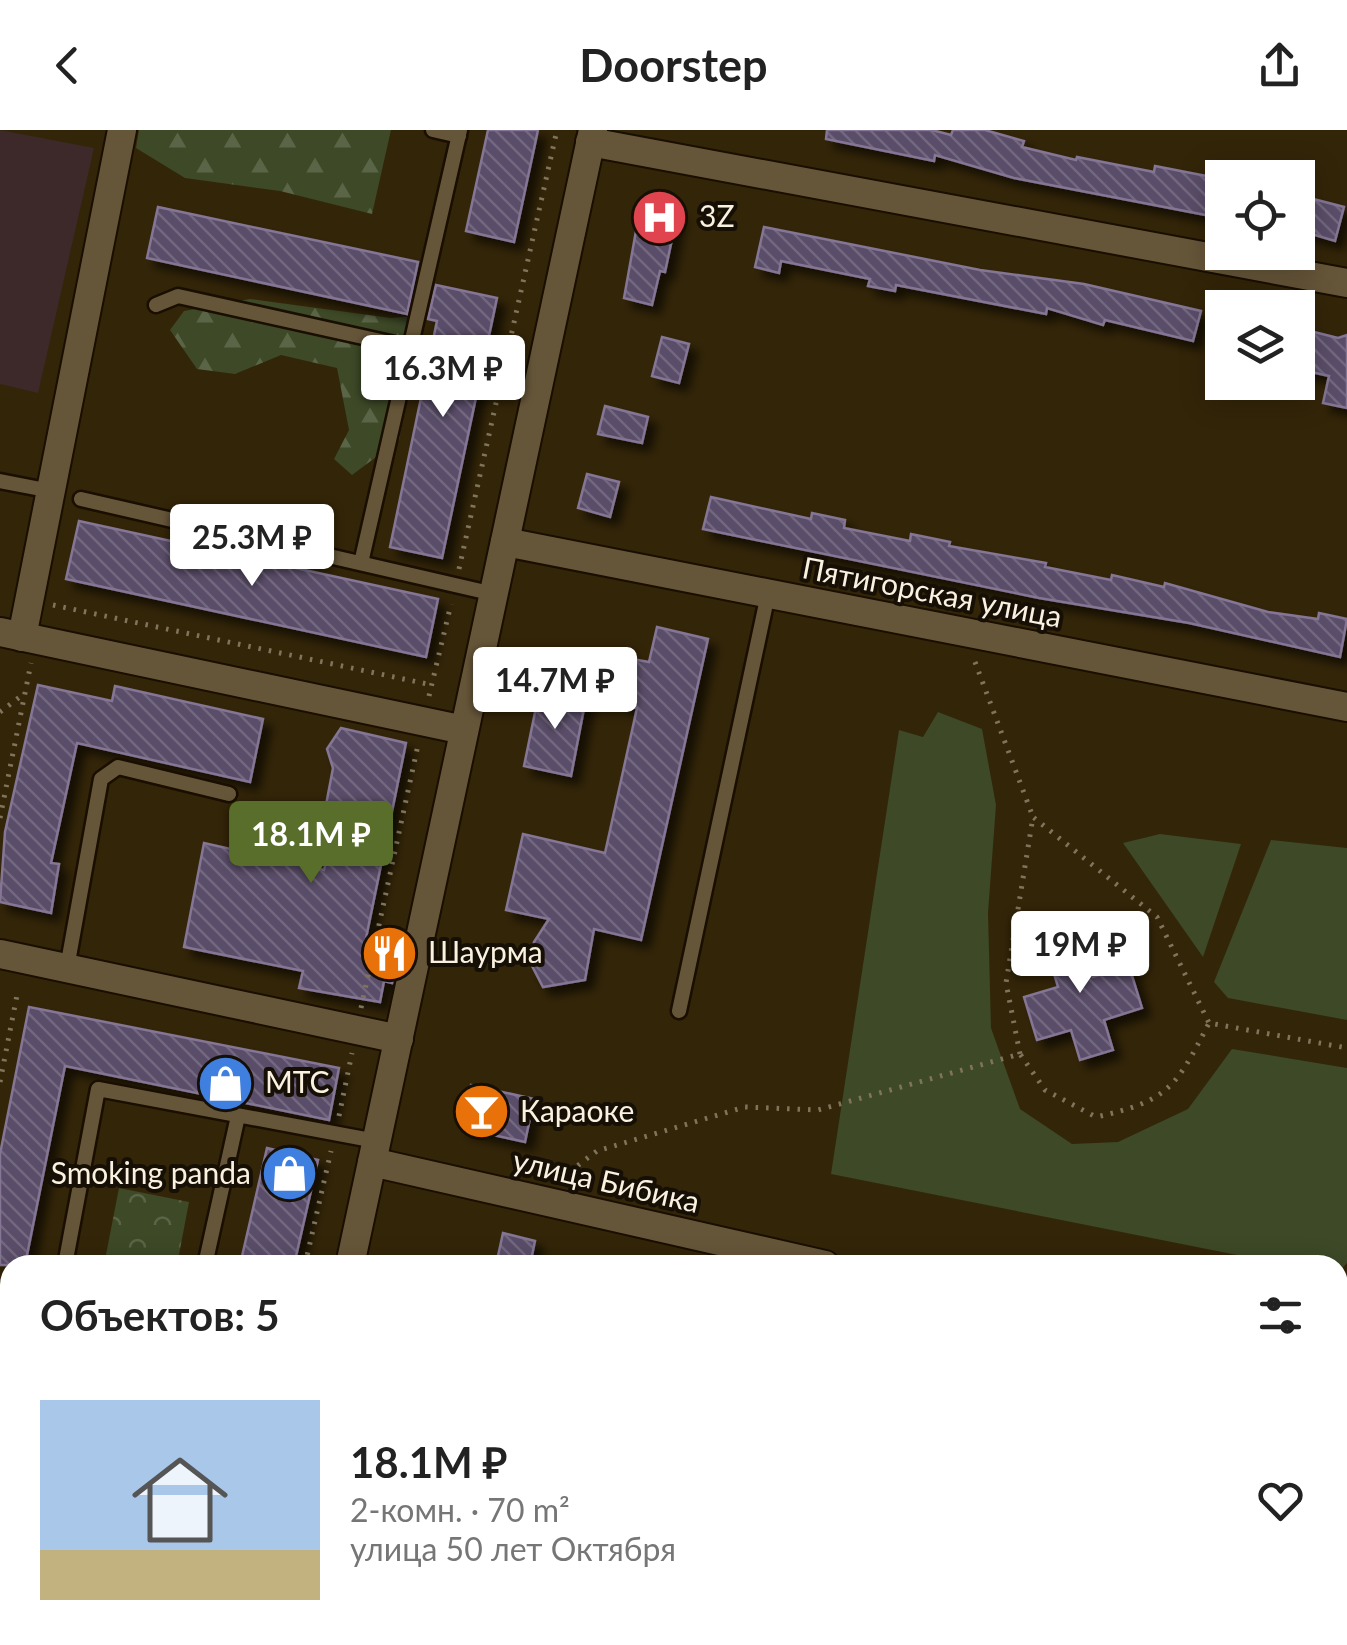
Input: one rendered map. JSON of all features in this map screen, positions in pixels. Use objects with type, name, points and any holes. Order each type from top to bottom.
[{"type":"street","points":[[122,130],[18,643],[464,730]]},
{"type":"street","points":[[352,1255],[592,136],[1347,283]]},
{"type":"street","name":"Пятигорская улица","points":[[506,542],[1347,707]]},
{"type":"street","points":[[0,954],[399,1039]]},
{"type":"street","name":"улица Бибика","points":[[374,1152],[534,1199],[781,1255]]},
{"type":"lane","points":[[361,563],[460,133],[433,130]]},
{"type":"lane","points":[[156,305],[178,296],[408,347]]},
{"type":"lane","points":[[0,481],[50,491]]},
{"type":"lane","points":[[81,499],[494,594]]},
{"type":"lane","points":[[679,1012],[768,594]]},
{"type":"lane","points":[[67,968],[101,779],[118,766],[230,794]]},
{"type":"lane","points":[[67,1255],[98,1090],[238,1116],[374,1152]]},
{"type":"lane","points":[[207,1255],[238,1116]]},
{"type":"path","points":[[29,600],[432,685]]},
{"type":"path","points":[[961,631],[992,702],[1033,817],[1006,983],[1020,1054],[1045,1090],[1096,1117],[1144,1106],[1183,1074],[1209,1022]]},
{"type":"path","points":[[0,818],[25,694],[18,643]]},
{"type":"path","points":[[0,712],[25,694]]},
{"type":"path","points":[[1033,817],[1157,917],[1209,1022]]},
{"type":"path","points":[[0,1082],[18,990]]},
{"type":"path","points":[[1209,1022],[1347,1048]]},
{"type":"path","points":[[534,1199],[597,1151],[745,1107],[818,1110],[1020,1054]]},
{"type":"shaded area","points":[[0,130],[94,148],[38,393],[0,384]]},
{"type":"green space","points":[[139,130],[391,130],[372,214],[280,191],[185,178],[136,148]]},
{"type":"green space","points":[[250,299],[391,318],[426,315],[399,440],[352,475],[334,459],[349,430],[337,368],[281,355],[235,374],[197,369],[170,330],[184,311]]},
{"type":"green space","points":[[938,712],[982,729],[996,805],[988,913],[991,1028],[1020,1109],[1072,1144],[1118,1142],[1188,1109],[1232,1049],[1347,1068],[1347,1255],[1237,1255],[831,1174],[899,730],[923,737]]},
{"type":"green space","points":[[1160,834],[1241,844],[1203,957],[1123,843]]},
{"type":"green space","points":[[1271,840],[1347,848],[1347,1020],[1228,998],[1214,982]]},
{"type":"green space","points":[[119,1188],[189,1202],[179,1255],[106,1255]]},
{"type":"building","points":[[488,130],[538,130],[514,242],[466,231]]},
{"type":"building","points":[[827,130],[932,130],[951,135],[953,130],[985,130],[1024,141],[1022,147],[1076,160],[1077,157],[1154,172],[1155,166],[1205,176],[1205,215],[1014,178],[935,155],[934,161],[826,139]]},
{"type":"building","points":[[1315,199],[1344,207],[1335,241],[1315,235]]},
{"type":"building","points":[[641,203],[678,211],[665,272],[660,271],[652,305],[624,298]]},
{"type":"building","points":[[158,207],[418,262],[407,314],[147,258]]},
{"type":"building","points":[[764,227],[980,270],[1084,284],[1201,311],[1193,341],[1105,320],[1103,325],[1047,308],[1046,314],[896,285],[895,291],[868,286],[870,279],[781,261],[779,273],[755,267]]},
{"type":"building","points":[[436,285],[497,298],[442,558],[390,547],[437,321],[428,319]]},
{"type":"building","points":[[1315,332],[1338,338],[1347,335],[1347,408],[1323,403],[1329,376],[1315,373]]},
{"type":"building","points":[[662,337],[689,344],[679,383],[652,376]]},
{"type":"building","points":[[605,406],[648,417],[642,443],[598,434]]},
{"type":"building","points":[[587,474],[619,482],[610,517],[578,508]]},
{"type":"building","points":[[711,497],[811,519],[812,513],[845,520],[844,528],[910,541],[911,534],[950,542],[949,546],[1046,563],[1045,567],[1111,580],[1112,575],[1164,587],[1165,583],[1268,612],[1318,619],[1319,613],[1347,619],[1340,657],[1189,623],[1039,598],[703,529]]},
{"type":"building","points":[[79,521],[438,599],[426,657],[66,579]]},
{"type":"building","points":[[657,627],[708,639],[641,940],[594,929],[585,980],[543,987],[531,964],[534,942],[549,919],[506,910],[523,834],[605,853],[637,708],[622,705],[632,659],[649,662]]},
{"type":"building","points":[[38,685],[112,701],[115,686],[263,719],[250,782],[77,743],[51,863],[59,864],[51,913],[0,902],[5,832]]},
{"type":"building","points":[[540,688],[586,698],[571,776],[524,766]]},
{"type":"building","points":[[341,728],[406,743],[365,943],[400,950],[392,983],[384,981],[380,1002],[299,988],[303,971],[184,947],[204,843],[324,870],[339,808],[326,805],[333,768],[327,749]]},
{"type":"building","points":[[1078,924],[1093,977],[1129,966],[1142,1008],[1104,1020],[1113,1050],[1080,1060],[1071,1030],[1037,1040],[1024,997],[1058,987],[1042,934]]},
{"type":"building","points":[[29,1007],[339,1068],[329,1120],[65,1066],[27,1255],[0,1255],[0,1154]]},
{"type":"building","points":[[471,1085],[534,1099],[525,1142],[462,1128]]},
{"type":"building","points":[[267,1148],[318,1160],[296,1255],[242,1255]]},
{"type":"building","points":[[503,1233],[535,1241],[532,1255],[498,1255]]},
{"type":"place","name":"3Z","points":[[660,217]]},
{"type":"place","name":"Шаурма","points":[[389,953]]},
{"type":"place","name":"МТС","points":[[226,1083]]},
{"type":"place","name":"Караоке","points":[[481,1112]]},
{"type":"place","name":"Smoking panda","points":[[290,1174]]}]
